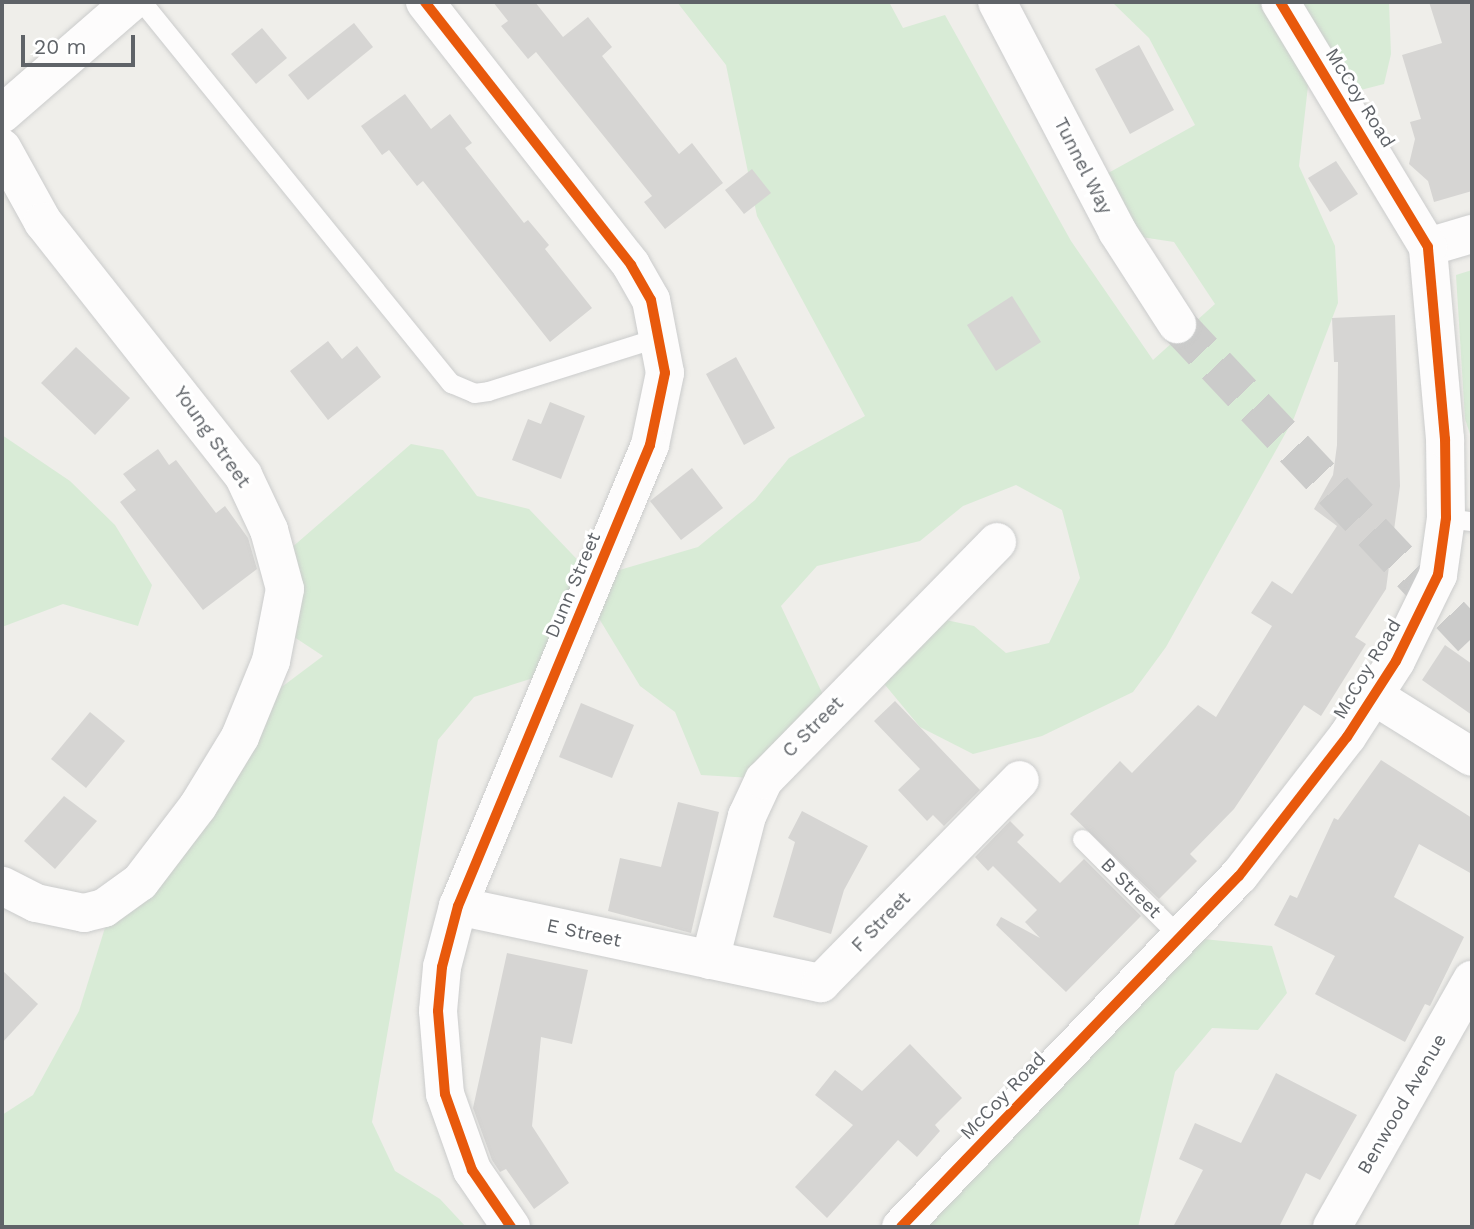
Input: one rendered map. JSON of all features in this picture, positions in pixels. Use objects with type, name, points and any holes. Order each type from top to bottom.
[{"type":"street","points":[[2,114],[131,2]]},
{"type":"street","name":"Dunn Street","points":[[425,2],[631,265],[651,300],[662,336],[665,373],[650,445],[458,905],[438,1011],[445,1094],[472,1170],[511,1227]]},
{"type":"street","name":"Tunnel Way","points":[[998,2],[1117,231],[1177,324]]},
{"type":"street","name":"McCoy Road","points":[[901,1227],[1239,876],[1374,696],[1438,575],[1459,519],[1428,247],[1280,2]]},
{"type":"street","name":"Young Street","points":[[2,148],[43,222],[243,475],[269,530],[285,589],[271,661],[222,771],[140,882],[104,908],[84,913],[36,903],[2,886]]},
{"type":"street","points":[[1428,247],[1472,234]]},
{"type":"street","name":"C Street","points":[[710,960],[747,816],[764,780],[997,542]]},
{"type":"street","points":[[1374,696],[1472,757]]},
{"type":"street","name":"F Street","points":[[710,960],[821,983],[1020,780]]},
{"type":"street","name":"E Street","points":[[458,905],[710,960]]},
{"type":"street","name":"Benwood Avenue","points":[[1332,1227],[1472,981]]},
{"type":"lane","points":[[142,2],[451,383],[474,393],[488,391],[662,336]]},
{"type":"lane","name":"B Street","points":[[1082,839],[1180,937]]},
{"type":"green space","points":[[677,2],[889,2],[903,28],[945,15],[1071,241],[1153,360],[1215,304],[1174,242],[1128,235],[1101,177],[1195,125],[1149,38],[1112,2],[1272,2],[1310,68],[1299,166],[1335,246],[1338,303],[1294,418],[1166,647],[1133,692],[1042,736],[973,754],[920,727],[876,674],[932,617],[974,626],[1006,653],[1049,643],[1080,578],[1062,510],[1016,485],[963,506],[920,541],[817,566],[781,606],[825,699],[752,778],[701,775],[675,712],[640,686],[589,602],[599,576],[698,547],[755,500],[789,458],[865,416],[757,216],[726,65]]},
{"type":"green space","points":[[1280,2],[1389,2],[1391,54],[1384,84],[1353,92]]},
{"type":"green space","points":[[1472,270],[1472,440],[1465,419],[1456,275]]},
{"type":"green space","points":[[2,435],[70,481],[115,525],[152,585],[138,626],[63,604],[2,627]]},
{"type":"green space","points":[[411,444],[443,450],[477,496],[529,509],[592,575],[549,673],[474,697],[438,740],[372,1122],[395,1171],[440,1199],[466,1227],[2,1227],[2,1115],[33,1095],[79,1011],[109,915],[267,698],[323,656],[285,631],[282,556]]},
{"type":"green space","points":[[1184,937],[1272,946],[1287,993],[1258,1030],[1212,1028],[1175,1072],[1138,1227],[904,1227]]},
{"type":"building","points":[[493,2],[535,2],[563,37],[588,17],[612,47],[602,56],[679,154],[692,143],[723,183],[665,229],[644,202],[652,196],[536,52],[528,59],[501,26],[508,21]]},
{"type":"building","points":[[1429,2],[1472,2],[1472,191],[1434,202],[1428,181],[1409,164],[1415,139],[1410,122],[1421,119],[1402,55],[1442,43]]},
{"type":"building","points":[[354,23],[373,47],[308,100],[288,75]]},
{"type":"building","points":[[262,28],[287,58],[256,84],[231,54]]},
{"type":"building","points":[[1139,45],[1174,110],[1130,134],[1095,69]]},
{"type":"building","points":[[405,94],[431,129],[450,114],[472,143],[465,148],[524,223],[528,220],[549,245],[545,249],[592,308],[550,342],[423,181],[417,186],[389,150],[382,155],[361,126]]},
{"type":"building","points":[[1336,161],[1358,194],[1330,212],[1308,178]]},
{"type":"building","points":[[752,169],[771,193],[744,214],[725,190]]},
{"type":"building","points":[[1012,296],[1041,342],[996,371],[967,325]]},
{"type":"building","points":[[1395,315],[1400,486],[1386,589],[1355,637],[1366,644],[1321,716],[1304,705],[1234,809],[1190,854],[1197,861],[1159,899],[1070,814],[1120,761],[1132,773],[1198,705],[1216,717],[1272,626],[1251,613],[1272,581],[1292,594],[1337,526],[1314,509],[1333,475],[1337,445],[1338,362],[1334,362],[1332,318]]},
{"type":"building","points":[[328,341],[342,359],[357,346],[381,377],[328,420],[290,371]]},
{"type":"building","points":[[76,347],[130,398],[95,435],[41,383]]},
{"type":"building","points":[[736,357],[775,428],[744,445],[706,374]]},
{"type":"building","points":[[550,402],[585,416],[561,479],[512,460],[528,419],[541,424]]},
{"type":"building","points":[[158,449],[169,465],[176,460],[216,513],[225,506],[248,538],[257,569],[203,610],[120,502],[136,490],[123,474]]},
{"type":"building","points":[[692,468],[723,508],[681,540],[650,501]]},
{"type":"building","points":[[1445,645],[1472,664],[1472,715],[1422,680]]},
{"type":"building","points":[[895,701],[980,790],[944,826],[933,815],[927,821],[898,790],[920,769],[874,721]]},
{"type":"building","points":[[581,703],[634,725],[612,778],[559,757]]},
{"type":"building","points":[[90,712],[125,741],[86,788],[51,759]]},
{"type":"building","points":[[1381,760],[1472,818],[1472,874],[1419,844],[1394,897],[1464,937],[1430,1006],[1425,1004],[1405,1042],[1315,994],[1335,956],[1274,925],[1290,895],[1297,898],[1334,818],[1338,820]]},
{"type":"building","points":[[64,796],[97,821],[55,869],[24,841]]},
{"type":"building","points":[[678,802],[719,812],[691,933],[608,911],[620,858],[661,867]]},
{"type":"building","points":[[802,811],[868,846],[844,890],[831,934],[773,917],[795,842],[788,838]]},
{"type":"building","points":[[1010,821],[1024,835],[1017,842],[1060,883],[1084,859],[1141,916],[1066,992],[996,925],[1001,917],[1040,938],[1025,922],[1037,910],[993,866],[988,871],[975,857]]},
{"type":"building","points":[[507,953],[588,970],[572,1044],[541,1037],[532,1126],[569,1183],[534,1209],[506,1169],[500,1172],[492,1160],[473,1108]]},
{"type":"building","points":[[2,970],[38,1004],[2,1043]]},
{"type":"building","points":[[910,1044],[962,1098],[935,1125],[940,1131],[917,1157],[898,1140],[827,1218],[795,1187],[853,1125],[815,1095],[835,1070],[862,1091]]},
{"type":"building","points":[[1276,1073],[1357,1115],[1320,1180],[1306,1173],[1279,1227],[1173,1227],[1203,1170],[1179,1159],[1195,1123],[1241,1143]]},
{"type":"tunnel","points":[[1177,324],[1472,638]]},
{"type":"cycle path","points":[[425,2],[631,265],[651,300],[665,373],[650,445],[458,906],[442,967],[438,1011],[445,1094],[472,1170],[511,1227]]},
{"type":"cycle path","points":[[901,1227],[1239,876],[1347,737],[1396,661],[1438,575],[1446,518],[1445,439],[1428,247],[1280,2]]}]
